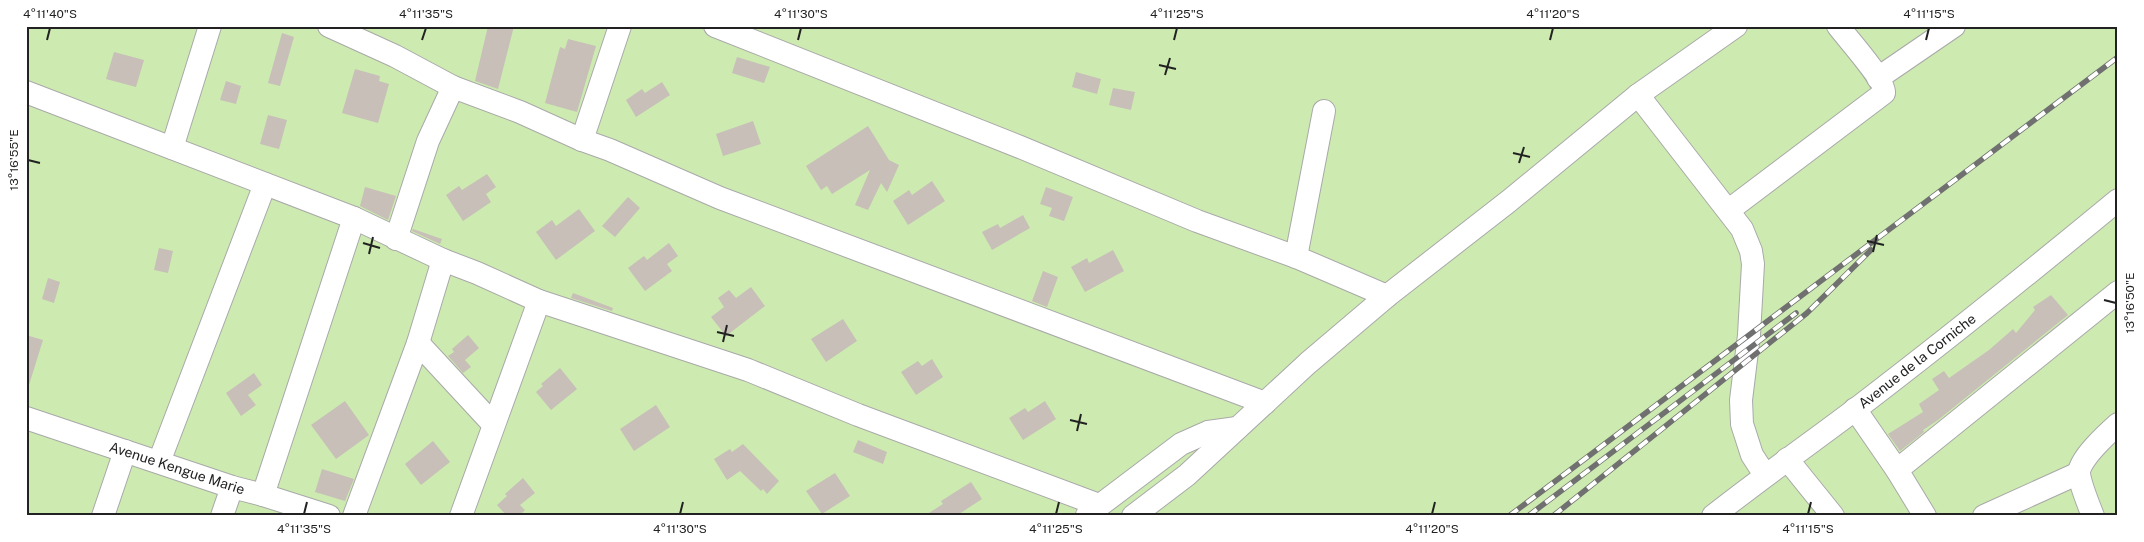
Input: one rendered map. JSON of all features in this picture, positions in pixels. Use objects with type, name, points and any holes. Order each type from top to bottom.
[{"type":"street","points":[[172,148],[210,26]]},
{"type":"street","points":[[329,26],[395,56],[453,87],[520,112],[720,198],[1265,403]]},
{"type":"street","points":[[582,140],[620,26]]},
{"type":"street","points":[[715,26],[1020,147],[1196,221],[1296,257],[1387,296]]},
{"type":"street","points":[[1703,51],[1718,26]]},
{"type":"street","points":[[1133,516],[1187,475],[1308,363],[1387,296],[1638,95],[1736,26]]},
{"type":"street","points":[[1729,210],[1884,93],[1884,87],[1878,78],[1838,26]]},
{"type":"street","points":[[1878,78],[1954,26]]},
{"type":"street","points":[[396,239],[428,141],[453,87]]},
{"type":"street","points":[[26,92],[354,218],[396,239],[443,260],[477,272],[539,301],[748,370],[1092,510],[1181,444],[1208,432],[1237,428]]},
{"type":"street","points":[[1638,95],[1729,210],[1742,229],[1752,250],[1749,335],[1741,400],[1742,424],[1752,455],[1764,475]]},
{"type":"street","points":[[1296,257],[1324,111]]},
{"type":"street","points":[[158,462],[265,184]]},
{"type":"street","name":"Avenue de la Corniche","points":[[1713,516],[1764,475],[1855,409],[2016,284],[2118,200]]},
{"type":"street","points":[[263,495],[354,218]]},
{"type":"street","points":[[354,516],[418,343],[443,260]]},
{"type":"street","points":[[1898,470],[2118,292]]},
{"type":"street","points":[[461,516],[539,301]]},
{"type":"street","points":[[418,343],[493,424]]},
{"type":"street","points":[[1855,409],[1898,470],[1925,516]]},
{"type":"street","name":"Avenue Kengue Marie","points":[[26,418],[232,487],[329,516]]},
{"type":"street","points":[[2093,516],[2079,473],[2082,464],[2089,454],[2118,424]]},
{"type":"street","points":[[103,516],[126,451]]},
{"type":"street","points":[[1787,459],[1833,516]]},
{"type":"street","points":[[1984,516],[2079,473]]},
{"type":"street","points":[[222,516],[232,487]]},
{"type":"green space","points":[[26,26],[2118,26],[2118,516],[26,516]]},
{"type":"building","points":[[488,26],[514,26],[498,89],[475,81]]},
{"type":"building","points":[[282,33],[294,37],[280,86],[268,83]]},
{"type":"building","points":[[568,39],[596,46],[577,112],[545,103],[560,47],[565,49]]},
{"type":"building","points":[[114,52],[144,60],[136,87],[106,79]]},
{"type":"building","points":[[737,57],[770,67],[764,83],[732,73]]},
{"type":"building","points":[[355,69],[380,76],[379,81],[389,84],[378,123],[342,113]]},
{"type":"building","points":[[1076,72],[1101,79],[1097,94],[1072,87]]},
{"type":"building","points":[[226,81],[241,86],[236,104],[220,100]]},
{"type":"building","points":[[662,82],[670,95],[636,117],[626,100],[642,89],[645,93]]},
{"type":"building","points":[[1113,88],[1135,92],[1131,110],[1109,105]]},
{"type":"building","points":[[268,115],[287,120],[279,149],[260,144]]},
{"type":"building","points":[[753,121],[761,144],[723,156],[716,134]]},
{"type":"building","points":[[868,126],[889,160],[899,165],[887,192],[881,183],[868,210],[855,205],[870,170],[832,194],[827,186],[821,190],[806,166]]},
{"type":"building","points":[[487,174],[496,187],[486,194],[491,202],[463,221],[446,195],[459,186],[462,190]]},
{"type":"building","points":[[932,181],[945,201],[908,225],[893,201],[909,190],[912,195]]},
{"type":"building","points":[[365,187],[396,196],[388,220],[360,206]]},
{"type":"building","points":[[1046,187],[1073,197],[1064,221],[1049,216],[1052,208],[1040,204]]},
{"type":"building","points":[[628,197],[640,208],[615,237],[602,226]]},
{"type":"building","points":[[579,209],[595,231],[556,260],[536,232],[552,220],[556,226]]},
{"type":"building","points":[[1023,215],[1030,228],[992,250],[982,232],[998,224],[1000,228]]},
{"type":"building","points":[[413,229],[442,239],[440,244],[412,231]]},
{"type":"building","points":[[669,243],[678,256],[667,264],[672,271],[645,291],[628,268],[644,256],[647,260]]},
{"type":"building","points":[[159,248],[173,251],[168,273],[154,270]]},
{"type":"building","points":[[1113,250],[1124,271],[1085,292],[1071,267],[1087,258],[1089,263]]},
{"type":"building","points":[[1043,271],[1058,277],[1047,307],[1032,301]]},
{"type":"building","points":[[48,278],[60,282],[54,303],[42,299]]},
{"type":"building","points":[[751,287],[765,306],[726,336],[711,317],[724,307],[718,298],[729,290],[736,298]]},
{"type":"building","points":[[573,293],[613,308],[612,311],[571,298]]},
{"type":"building","points":[[2051,295],[2068,315],[1923,430],[1924,432],[1900,451],[1888,434],[1923,412],[1919,404],[1939,390],[1932,379],[1944,371],[1949,378],[1989,350],[2013,329],[2016,333],[2035,310],[2033,307]]},
{"type":"building","points":[[843,319],[857,341],[826,362],[811,339]]},
{"type":"building","points":[[26,335],[43,340],[29,385],[26,384]]},
{"type":"building","points":[[468,335],[479,348],[465,360],[471,367],[463,373],[448,356],[454,352],[452,349]]},
{"type":"building","points":[[932,359],[943,377],[916,395],[901,372],[918,361],[922,366]]},
{"type":"building","points":[[560,368],[577,389],[551,410],[536,392],[543,386],[541,384]]},
{"type":"building","points":[[254,373],[262,385],[248,395],[256,405],[241,416],[226,393]]},
{"type":"building","points":[[345,401],[369,435],[336,459],[311,425]]},
{"type":"building","points":[[1045,401],[1056,419],[1023,440],[1009,418],[1025,408],[1028,412]]},
{"type":"building","points":[[656,405],[670,427],[634,451],[620,429]]},
{"type":"building","points":[[858,440],[887,452],[883,464],[853,452]]},
{"type":"building","points":[[433,441],[450,462],[421,485],[405,464]]},
{"type":"building","points":[[743,444],[779,481],[767,494],[763,489],[761,491],[740,471],[727,480],[714,459],[730,449],[732,452]]},
{"type":"building","points":[[322,469],[354,479],[345,501],[315,492]]},
{"type":"building","points":[[835,473],[850,496],[822,514],[806,491]]},
{"type":"building","points":[[523,478],[535,493],[520,505],[525,510],[519,516],[507,516],[497,505],[507,496],[505,494]]},
{"type":"building","points":[[971,482],[982,499],[956,516],[924,516],[943,504],[941,501]]},
{"type":"railway","points":[[1509,516],[2118,57]]},
{"type":"railway","points":[[1553,516],[1807,313],[1871,250]]},
{"type":"railway","points":[[1528,516],[1796,313]]}]
